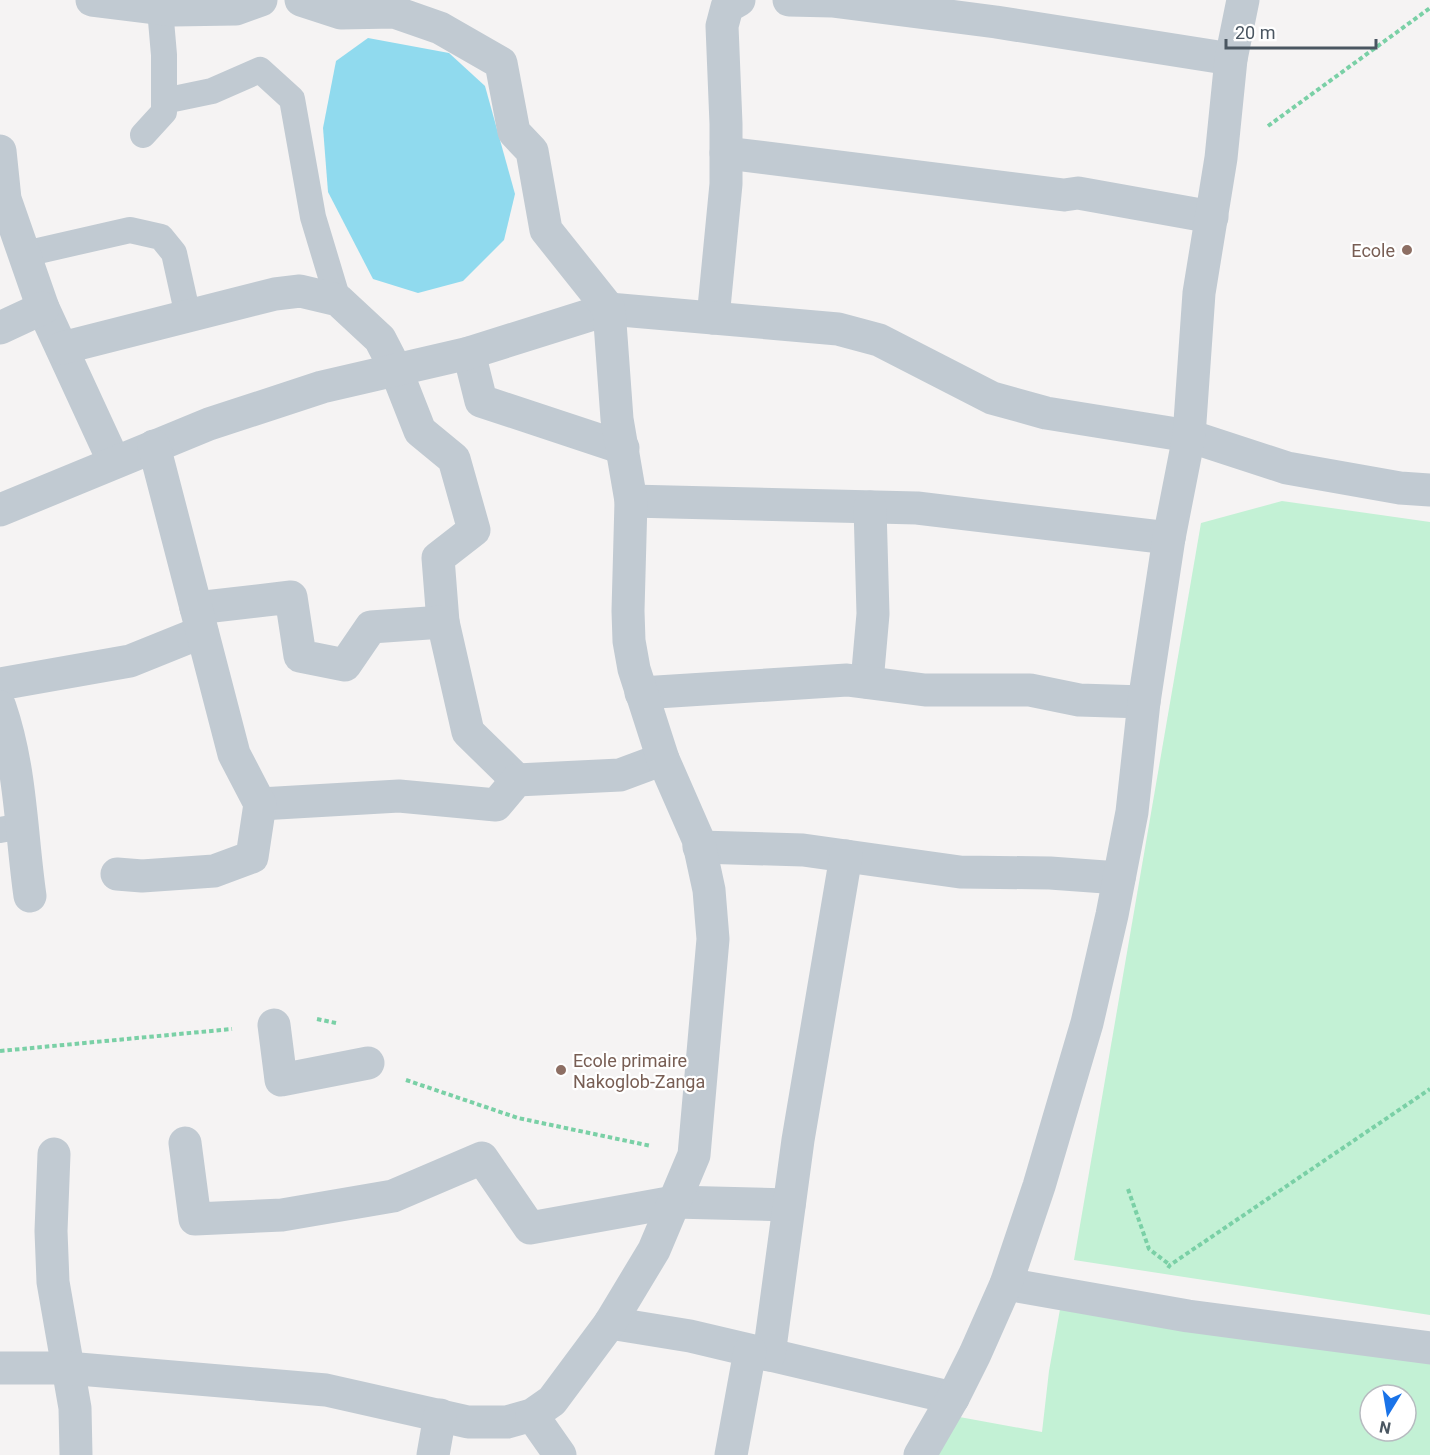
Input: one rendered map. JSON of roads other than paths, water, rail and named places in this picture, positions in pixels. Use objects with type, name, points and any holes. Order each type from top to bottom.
[{"type":"street","points":[[92,0],[173,10],[236,9],[261,0]]},
{"type":"street","points":[[0,1368],[67,1368],[326,1390],[468,1422],[507,1422],[532,1415],[552,1401],[610,1323],[654,1250],[693,1155],[713,939],[709,890],[698,839],[663,759],[641,693],[629,641],[627,610],[632,501],[618,419],[609,309],[546,230],[532,151],[514,132],[501,63],[440,28],[394,12],[341,13],[301,0]]},
{"type":"street","points":[[713,318],[726,184],[722,26],[727,7],[739,0]]},
{"type":"street","points":[[789,0],[832,1],[996,22],[1231,59]]},
{"type":"street","points":[[920,1455],[953,1398],[1006,1284],[1039,1186],[1087,1023],[1132,812],[1144,702],[1169,538],[1189,436],[1199,293],[1221,158],[1231,59],[1243,0]]},
{"type":"street","points":[[0,151],[5,199],[43,308],[114,462]]},
{"type":"street","points":[[726,153],[1064,195],[1078,193],[1212,217]]},
{"type":"street","points":[[62,348],[274,294],[300,291],[338,300],[380,339],[396,370],[420,431],[454,459],[474,530],[438,558],[443,622],[468,732],[517,780],[620,775],[663,759]]},
{"type":"street","points":[[0,327],[43,308]]},
{"type":"street","points":[[0,510],[209,424],[322,387],[469,353],[609,309],[838,329],[879,340],[992,398],[1046,413],[1189,436],[1287,468],[1400,488],[1430,490]]},
{"type":"street","points":[[469,353],[481,401],[622,448]]},
{"type":"street","points":[[117,874],[142,876],[214,871],[252,857],[260,804],[234,754],[154,446]]},
{"type":"street","points":[[632,501],[917,508],[1169,538]]},
{"type":"street","points":[[867,682],[873,614],[870,507]]},
{"type":"street","points":[[0,684],[130,661],[199,620],[291,597],[300,656],[345,665],[371,627],[443,622]]},
{"type":"street","points":[[641,693],[846,680],[925,690],[1030,690],[1079,700],[1144,702]]},
{"type":"street","points":[[0,708],[20,796],[11,828],[30,896]]},
{"type":"street","points":[[260,804],[399,796],[496,805],[517,780]]},
{"type":"street","points":[[699,848],[803,850],[960,872],[1050,873],[1119,878]]},
{"type":"street","points":[[731,1455],[760,1353],[789,1205],[846,856]]},
{"type":"street","points":[[274,1025],[281,1080],[368,1063]]},
{"type":"street","points":[[185,1143],[195,1219],[282,1215],[393,1196],[482,1158],[530,1227],[674,1202],[789,1205]]},
{"type":"street","points":[[54,1154],[51,1231],[53,1282],[75,1408],[76,1455]]},
{"type":"street","points":[[1006,1284],[1150,1309],[1430,1348]]},
{"type":"street","points":[[610,1323],[680,1334],[953,1398]]},
{"type":"street","points":[[433,1455],[440,1415]]},
{"type":"street","points":[[532,1415],[560,1455]]},
{"type":"lane","points":[[143,135],[164,112],[164,55],[160,9]]},
{"type":"lane","points":[[164,101],[212,91],[260,70],[292,99],[313,218],[338,300]]},
{"type":"lane","points":[[25,254],[130,230],[161,237],[174,253],[188,316]]},
{"type":"water","points":[[368,38],[449,53],[485,86],[515,194],[504,240],[463,281],[418,293],[373,279],[328,192],[323,128],[336,61]]},
{"type":"place","name":"Ecole","points":[[1407,250]]},
{"type":"place","name":"Ecole primaire Nakoglob-Zanga","points":[[561,1070]]}]
